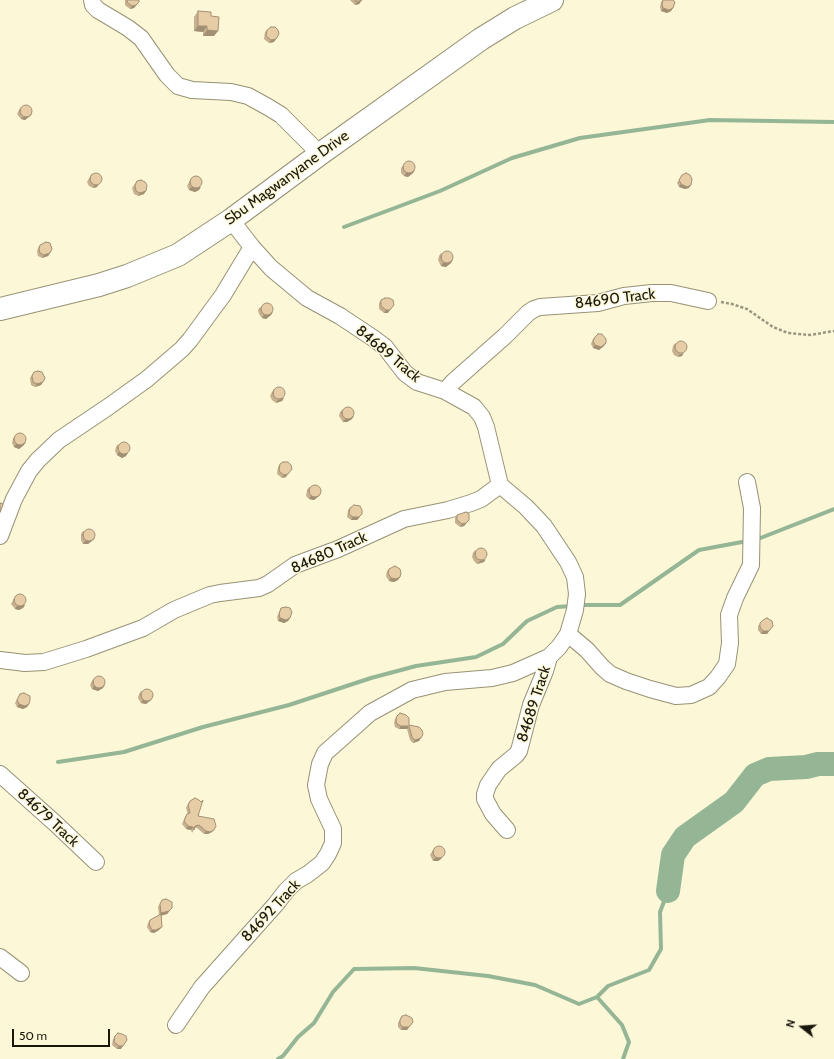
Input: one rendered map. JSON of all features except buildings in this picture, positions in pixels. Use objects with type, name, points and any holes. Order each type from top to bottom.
[{"type":"main road","name":"Sbu Magwanyane Drive","points":[[3,305],[100,285],[133,274],[178,254],[231,220],[320,154],[481,39],[515,18],[552,0]]},
{"type":"street","points":[[92,0],[95,8],[128,28],[141,38],[167,76],[178,86],[192,90],[231,92],[248,96],[281,115],[320,154]]},
{"type":"street","name":"84689 Track","points":[[231,220],[271,268],[308,298],[340,316],[373,338],[384,347],[405,373],[417,382],[445,392],[474,407],[482,417],[486,427],[500,485],[526,507],[544,526],[568,562],[575,577],[577,594],[575,610],[568,634],[559,647],[549,657],[531,705],[519,751],[499,769],[488,785],[485,794],[485,799],[493,814],[507,830]]},
{"type":"street","points":[[0,536],[14,499],[29,471],[38,460],[59,440],[147,379],[182,349],[223,295],[252,247]]},
{"type":"street","name":"84690 Track","points":[[445,392],[453,382],[505,336],[528,312],[534,309],[540,307],[598,303],[624,296],[652,293],[671,293],[708,301]]},
{"type":"street","points":[[568,634],[587,650],[610,674],[626,681],[676,696],[691,695],[709,687],[727,664],[730,643],[730,615],[735,598],[751,565],[752,508],[747,482]]},
{"type":"street","name":"84680 Track","points":[[0,660],[25,663],[44,662],[94,647],[143,628],[174,610],[220,592],[259,588],[278,578],[294,565],[338,549],[404,519],[448,510],[471,503],[481,499],[500,485]]},
{"type":"street","name":"84692 Track","points":[[176,1025],[202,986],[296,881],[322,863],[328,854],[333,843],[333,829],[319,799],[316,785],[325,753],[370,713],[412,690],[445,682],[492,678],[513,673],[549,657]]},
{"type":"street","name":"84679 Track","points":[[0,774],[96,862]]},
{"type":"street","points":[[0,957],[21,973]]},
{"type":"path","points":[[708,301],[732,304],[747,309],[773,327],[788,333],[810,335],[834,331]]},
{"type":"waterway","points":[[344,227],[440,191],[512,158],[580,138],[710,120],[834,122]]},
{"type":"waterway","points":[[758,539],[834,509]]},
{"type":"waterway","points":[[579,605],[620,605],[699,550],[742,542]]},
{"type":"waterway","points":[[58,762],[124,752],[203,727],[289,705],[371,678],[416,666],[476,657],[503,644],[527,621],[557,607],[572,606]]},
{"type":"waterway","points":[[668,891],[673,855],[685,837],[734,802],[755,775],[769,769],[806,767],[818,764],[834,764]]},
{"type":"waterway","points":[[278,1059],[283,1056],[298,1037],[314,1023],[333,992],[354,969],[414,968],[488,976],[535,985],[579,1004],[597,997],[608,986],[649,970],[661,949],[660,912],[668,891]]},
{"type":"waterway","points":[[597,997],[622,1025],[629,1042],[623,1059]]}]
